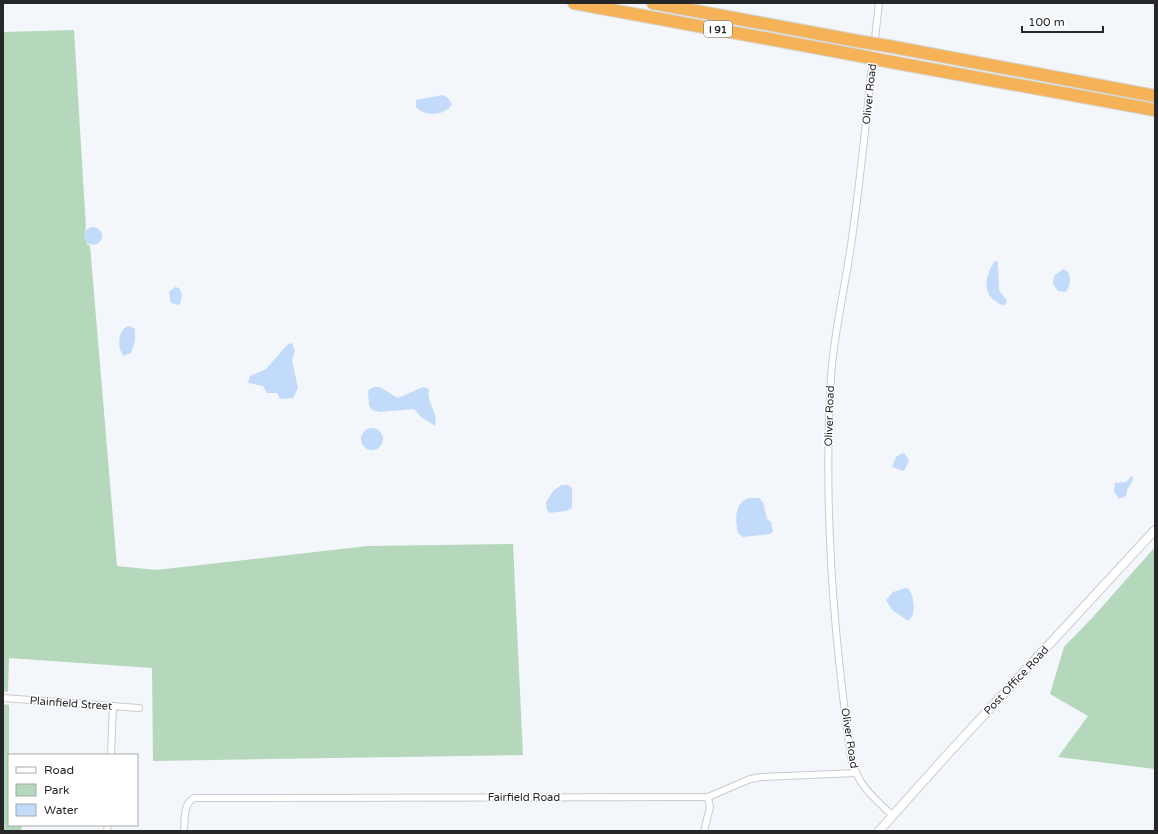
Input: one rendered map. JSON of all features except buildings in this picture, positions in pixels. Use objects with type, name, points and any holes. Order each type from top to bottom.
[{"type":"highway","name":"I 91","points":[[574,3],[1155,110]]},
{"type":"highway","name":"I 91","points":[[653,3],[1155,96]]},
{"type":"street","name":"Oliver Road","points":[[879,3],[861,173],[833,348],[828,459],[830,562],[849,743],[855,774],[869,793],[892,815]]},
{"type":"street","name":"Post Office Road","points":[[879,831],[892,815],[1155,530]]},
{"type":"street","name":"Plainfield Street","points":[[3,698],[139,708]]},
{"type":"street","points":[[111,754],[113,706]]},
{"type":"street","name":"Fairfield Road","points":[[184,831],[186,808],[189,801],[194,798],[708,797],[750,779],[762,777],[855,774]]},
{"type":"street","points":[[704,831],[710,806],[708,797]]},
{"type":"green space","points":[[74,30],[85,230],[87,244],[90,246],[117,566],[156,570],[368,546],[513,544],[523,755],[153,761],[152,668],[9,658],[8,692],[3,691],[3,32]]},
{"type":"green space","points":[[1155,547],[1155,769],[1058,757],[1088,716],[1050,694],[1064,647],[1093,617]]},
{"type":"green space","points":[[3,704],[9,705],[8,826],[22,826],[21,831],[3,831]]},
{"type":"water","points":[[443,95],[448,98],[452,104],[445,111],[429,114],[416,107],[416,100]]},
{"type":"water","points":[[89,227],[97,227],[102,232],[100,243],[97,245],[89,245],[84,240],[84,232]]},
{"type":"water","points":[[995,261],[997,261],[998,264],[999,290],[1007,301],[1005,305],[1000,304],[990,296],[986,286],[990,270]]},
{"type":"water","points":[[1063,269],[1068,272],[1070,277],[1066,292],[1058,291],[1053,284],[1054,276]]},
{"type":"water","points":[[175,287],[179,288],[182,295],[179,305],[171,303],[169,292]]},
{"type":"water","points":[[129,326],[135,329],[135,341],[131,353],[124,356],[121,352],[119,339],[122,330]]},
{"type":"water","points":[[292,343],[295,351],[292,360],[298,388],[293,398],[280,399],[277,393],[267,393],[263,386],[248,383],[250,376],[266,369],[288,344]]},
{"type":"water","points":[[379,387],[398,398],[423,387],[429,389],[429,399],[436,421],[435,426],[421,417],[414,409],[380,412],[372,410],[369,405],[368,391],[372,388]]},
{"type":"water","points":[[372,428],[380,431],[383,439],[380,447],[372,450],[364,447],[361,439],[364,431]]},
{"type":"water","points":[[902,453],[905,454],[909,461],[904,471],[892,467],[896,457]]},
{"type":"water","points":[[1132,475],[1133,480],[1127,490],[1126,496],[1119,499],[1114,491],[1115,483],[1126,482]]},
{"type":"water","points":[[562,485],[568,485],[572,488],[572,508],[566,511],[550,513],[547,510],[546,502],[554,490]]},
{"type":"water","points":[[750,498],[759,498],[763,502],[767,519],[771,522],[773,532],[770,534],[743,537],[738,533],[736,517],[738,507],[745,500]]},
{"type":"water","points":[[905,588],[909,589],[914,606],[913,614],[908,621],[892,610],[886,600],[893,592]]}]
